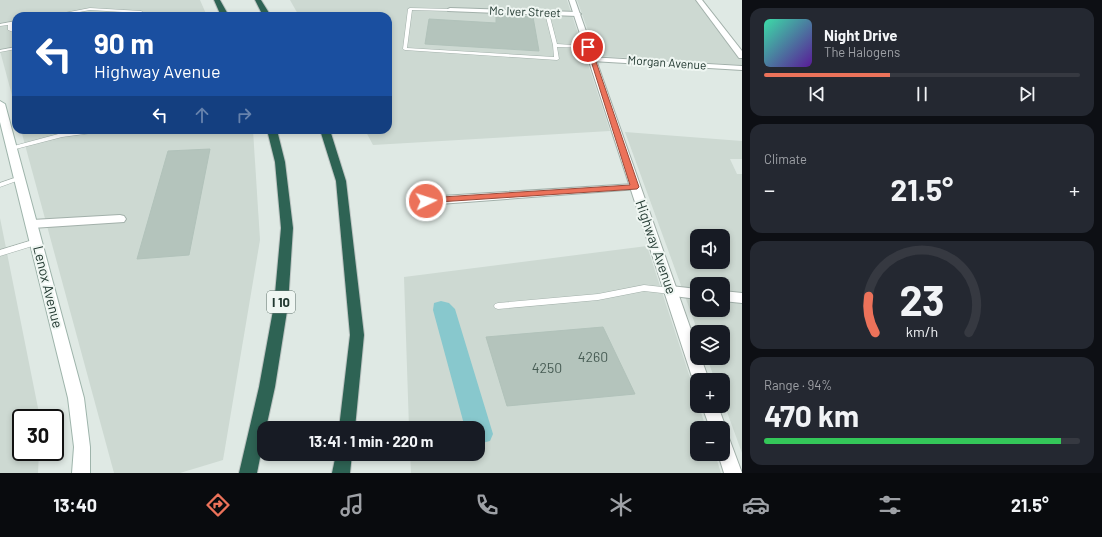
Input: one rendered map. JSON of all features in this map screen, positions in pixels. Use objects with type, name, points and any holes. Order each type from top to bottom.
[{"type":"highway","points":[[217,0],[222,12]]},
{"type":"highway","points":[[258,0],[265,12]]},
{"type":"highway","name":"I 10","points":[[248,473],[267,387],[281,305],[287,228],[280,162],[273,134]]},
{"type":"highway","points":[[326,134],[341,181],[357,334],[348,421]]},
{"type":"highway","points":[[340,473],[343,461]]},
{"type":"street","name":"Highway Avenue","points":[[572,0],[634,187],[699,373]]},
{"type":"street","points":[[699,0],[742,56]]},
{"type":"street","name":"Mc Iver Street","points":[[450,10],[577,14]]},
{"type":"street","name":"Morgan Avenue","points":[[592,59],[742,68]]},
{"type":"street","name":"Lenox Avenue","points":[[0,104],[76,398],[82,447],[81,473]]},
{"type":"street","points":[[426,201],[634,187]]},
{"type":"street","points":[[32,224],[120,219]]},
{"type":"street","points":[[671,291],[690,293]]},
{"type":"street","points":[[730,297],[742,298]]},
{"type":"street","points":[[729,461],[733,473]]},
{"type":"lane","points":[[73,12],[90,9],[141,12]]},
{"type":"lane","points":[[450,10],[410,9],[405,49],[557,59],[555,45],[546,13]]},
{"type":"lane","points":[[0,25],[10,23],[10,28],[12,29]]},
{"type":"lane","points":[[555,45],[588,47]]},
{"type":"lane","points":[[0,52],[12,49]]},
{"type":"lane","points":[[12,148],[69,134]]},
{"type":"lane","points":[[0,185],[20,178]]},
{"type":"lane","points":[[0,253],[36,242]]},
{"type":"lane","points":[[498,306],[598,297],[644,288],[671,291]]},
{"type":"shaded area","points":[[0,0],[200,0],[205,12],[12,12],[12,95],[0,51]]},
{"type":"shaded area","points":[[290,0],[567,0],[610,131],[373,145],[367,134],[392,134],[392,12],[297,12]]},
{"type":"shaded area","points":[[577,0],[703,0],[742,50],[742,65],[597,56]]},
{"type":"shaded area","points":[[625,132],[742,141],[742,159],[730,159],[737,174],[742,174],[742,453],[727,413],[730,413],[730,373],[712,373],[710,365],[730,365],[730,325],[695,325],[693,317],[730,317],[730,277],[690,277],[690,310]]},
{"type":"shaded area","points":[[22,134],[253,134],[260,240],[223,460],[180,473],[114,473]]},
{"type":"shaded area","points":[[0,218],[38,409],[12,409],[12,461],[39,461],[38,473],[0,473]]},
{"type":"shaded area","points":[[647,246],[690,378],[690,413],[701,413],[704,421],[690,421],[690,461],[717,461],[721,473],[411,473],[410,461],[485,461],[485,421],[409,421],[404,277]]},
{"type":"water","points":[[441,301],[449,303],[455,309],[493,434],[490,441],[485,442],[485,421],[463,421],[433,310],[434,303]]},
{"type":"building","points":[[496,15],[533,17],[539,51],[425,44],[429,19],[496,23]]},
{"type":"building","points":[[210,149],[189,255],[137,259],[168,151]]},
{"type":"building","points":[[603,327],[635,394],[507,406],[486,337]]},
{"type":"route","points":[[426,201],[634,187],[588,47]]}]
